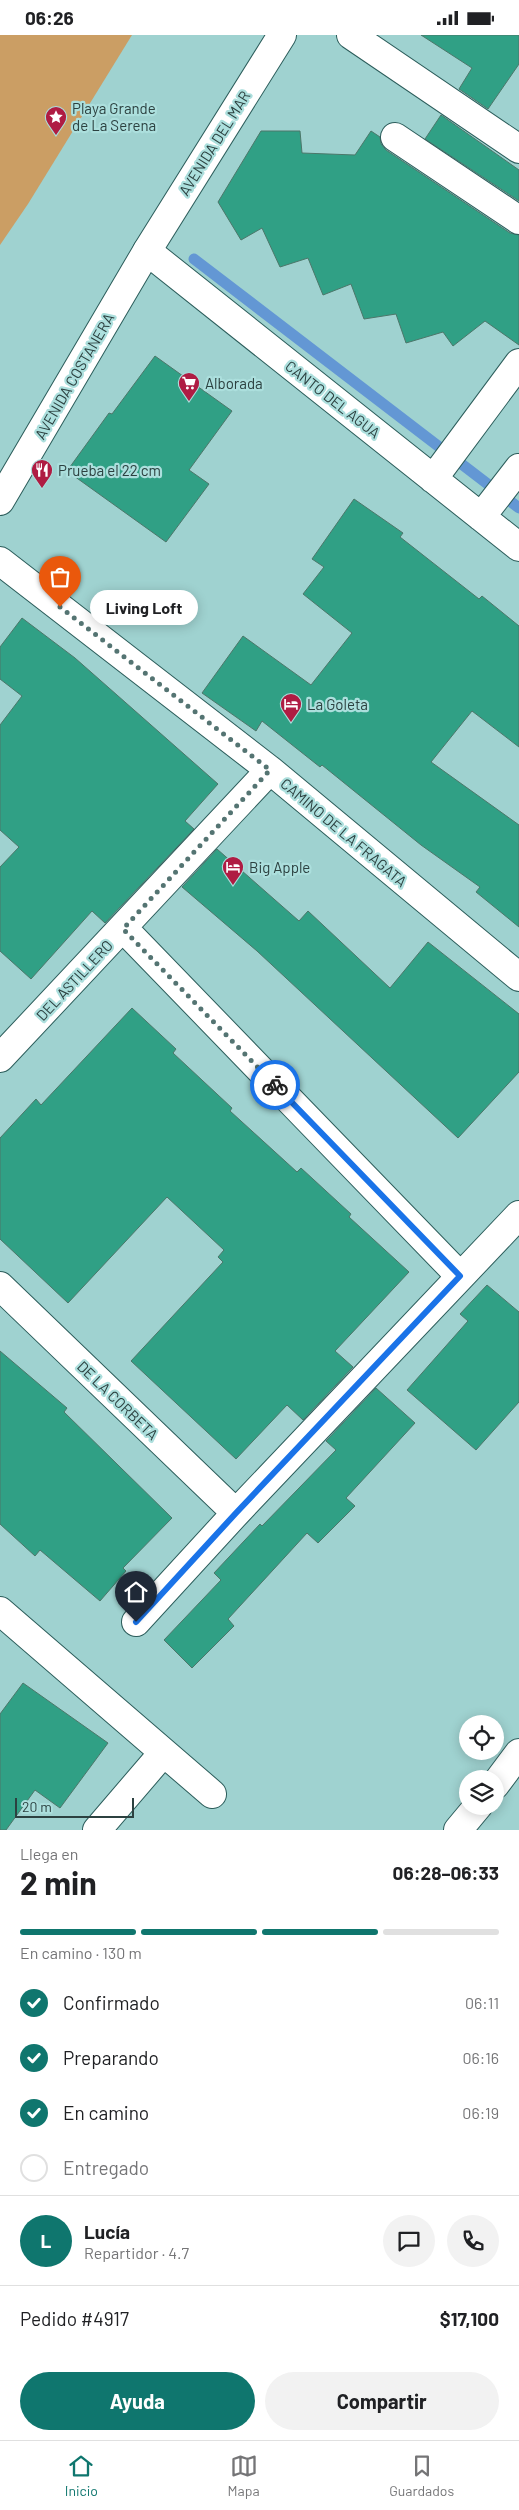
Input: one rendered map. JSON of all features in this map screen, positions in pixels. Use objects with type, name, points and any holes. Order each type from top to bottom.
[{"type":"street","name":"AVENIDA DEL MAR","points":[[147,251],[282,35]]},
{"type":"street","points":[[351,35],[519,149]]},
{"type":"street","points":[[395,137],[519,220]]},
{"type":"street","name":"CANTO DEL AGUA","points":[[147,251],[485,512],[519,547]]},
{"type":"street","name":"AVENIDA COSTANERA","points":[[0,501],[147,251]]},
{"type":"street","points":[[437,474],[519,363]]},
{"type":"street","points":[[485,512],[514,474]]},
{"type":"street","name":"CAMINO DE LA FRAGATA","points":[[0,561],[270,770],[519,977]]},
{"type":"street","name":"DEL ASTILLERO","points":[[0,1059],[270,770]]},
{"type":"street","points":[[123,929],[460,1276]]},
{"type":"street","points":[[136,1622],[236,1513],[519,1215]]},
{"type":"street","name":"DE LA CORBETA","points":[[0,1286],[236,1513]]},
{"type":"street","points":[[0,1611],[212,1794]]},
{"type":"street","points":[[97,1830],[163,1753]]},
{"type":"street","points":[[504,1773],[519,1753]]},
{"type":"street","points":[[458,1830],[470,1815]]},
{"type":"shaded area","points":[[0,35],[132,35],[28,204],[0,245]]},
{"type":"building","points":[[421,35],[519,35],[519,64],[488,109],[459,89],[472,68]]},
{"type":"building","points":[[441,115],[519,170],[519,201],[425,139]]},
{"type":"building","points":[[261,131],[300,131],[302,153],[355,155],[371,131],[380,137],[381,144],[386,150],[510,233],[519,235],[519,345],[485,321],[453,346],[443,332],[406,343],[396,314],[364,319],[351,284],[323,295],[308,258],[280,267],[262,228],[241,240],[218,202]]},
{"type":"building","points":[[155,356],[232,411],[189,470],[209,484],[166,542],[67,471],[109,413],[112,414]]},
{"type":"building","points":[[354,499],[403,533],[400,537],[479,599],[482,596],[519,626],[519,747],[472,711],[431,762],[519,825],[519,927],[476,892],[480,887],[421,845],[322,765],[320,767],[262,721],[256,731],[202,693],[243,636],[311,685],[352,633],[303,594],[324,567],[312,559]]},
{"type":"building","points":[[22,618],[75,658],[218,784],[185,821],[194,829],[105,923],[92,911],[31,979],[0,951],[0,867],[19,847],[0,830],[0,725],[22,696],[0,679],[0,647]]},
{"type":"building","points":[[217,849],[299,921],[308,911],[390,988],[428,942],[519,1014],[519,1072],[458,1138],[257,951],[182,887]]},
{"type":"building","points":[[132,1008],[176,1049],[173,1053],[232,1108],[230,1111],[297,1172],[301,1168],[351,1214],[349,1217],[409,1272],[335,1351],[353,1367],[303,1420],[287,1405],[236,1459],[131,1361],[223,1262],[218,1257],[224,1250],[167,1197],[68,1303],[0,1239],[0,1138],[36,1099],[41,1105]]},
{"type":"building","points":[[487,1285],[519,1312],[519,1402],[476,1450],[407,1390],[468,1321],[460,1314]]},
{"type":"building","points":[[0,1351],[67,1408],[64,1412],[172,1518],[123,1568],[126,1571],[100,1601],[40,1550],[35,1556],[0,1524]]},
{"type":"building","points":[[376,1388],[415,1423],[346,1498],[355,1506],[318,1543],[307,1533],[228,1619],[234,1626],[192,1668],[164,1640],[221,1580],[214,1573],[260,1524],[262,1526],[336,1450],[326,1441]]},
{"type":"building","points":[[23,1683],[108,1743],[60,1808],[35,1790],[6,1830],[0,1830],[0,1714]]},
{"type":"waterway","points":[[194,259],[519,508]]},
{"type":"way so far","points":[[60,607],[270,770],[123,929],[275,1085]]},
{"type":"place","name":"Playa Grande de La Serena","points":[[56,136]]},
{"type":"place","name":"Alborada","points":[[189,402]]},
{"type":"place","name":"Prueba el 22 cm","points":[[42,489]]},
{"type":"place","name":"Living Loft","points":[[60,607]]},
{"type":"place","name":"La Goleta","points":[[291,723]]},
{"type":"place","name":"Big Apple","points":[[233,886]]},
{"type":"route","points":[[136,1622],[236,1513],[460,1276],[275,1085]]}]
